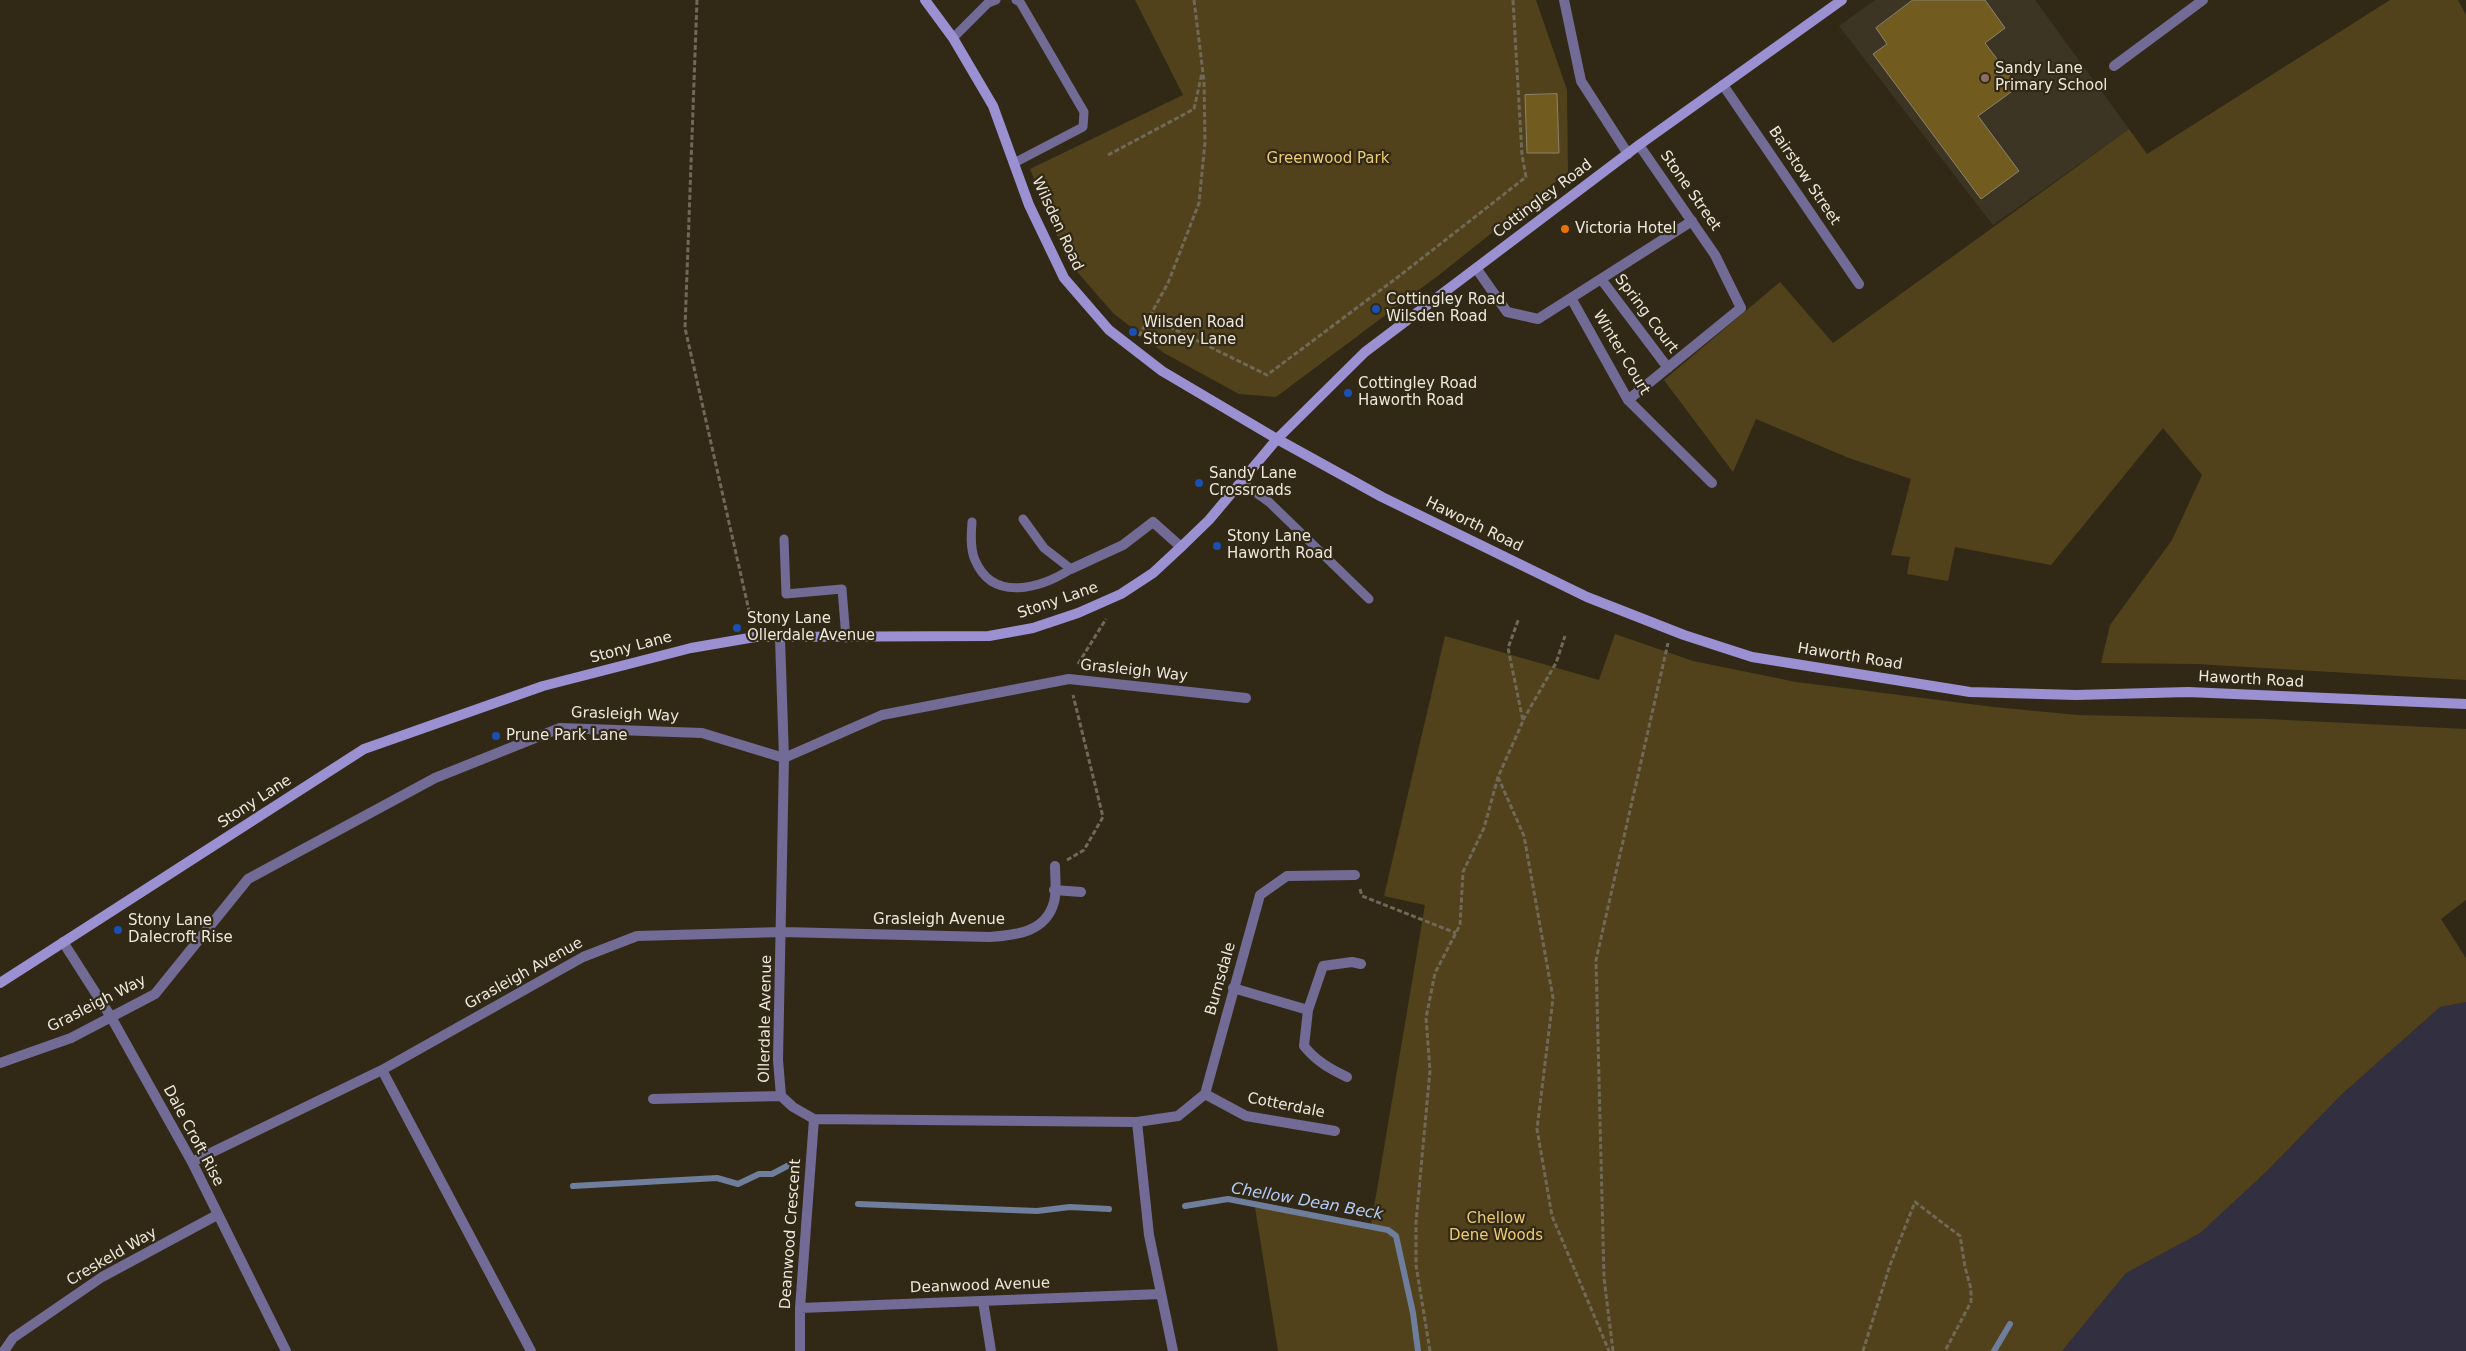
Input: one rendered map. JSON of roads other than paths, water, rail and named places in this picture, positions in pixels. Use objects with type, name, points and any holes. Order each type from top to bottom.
[{"type":"main road","name":"Wilsden Road","points":[[925,0],[953,38],[993,106],[1029,205],[1064,278],[1109,330],[1132,350],[1162,371],[1276,439]]},
{"type":"main road","name":"Cottingley Road","points":[[1276,439],[1365,352],[1639,145],[1842,0]]},
{"type":"main road","name":"Stony Lane","points":[[0,983],[63,942],[97,923],[364,749],[543,686],[691,648],[754,636],[846,638],[989,636],[1033,628],[1121,594],[1152,573],[1209,520],[1276,439]]},
{"type":"main road","name":"Haworth Road","points":[[1276,439],[1382,498],[1587,597],[1671,630],[1752,657],[1970,692],[2076,695],[2188,692],[2466,704]]},
{"type":"street","points":[[1564,0],[1581,81],[1628,154]]},
{"type":"street","points":[[2114,66],[2203,0]]},
{"type":"street","name":"Bairstow Street","points":[[1723,84],[1859,284]]},
{"type":"street","name":"Stone Street","points":[[1639,145],[1715,255],[1741,308],[1668,368]]},
{"type":"street","points":[[1476,268],[1507,312],[1538,319],[1692,221]]},
{"type":"street","name":"Spring Court","points":[[1601,279],[1668,368]]},
{"type":"street","name":"Winter Court","points":[[1571,298],[1628,400],[1712,483]]},
{"type":"street","points":[[1628,400],[1668,368]]},
{"type":"street","points":[[1071,569],[1123,545],[1153,522],[1181,547]]},
{"type":"street","name":"Ollerdale Avenue","points":[[780,638],[784,758],[778,1060],[781,1096],[793,1107],[814,1119],[1137,1122]]},
{"type":"street","name":"Grasleigh Way","points":[[0,1064],[71,1038],[155,994],[248,879],[435,778],[560,728],[702,733],[784,758],[882,715],[1069,679],[1246,698]]},
{"type":"street","name":"Grasleigh Avenue","points":[[192,1162],[382,1070],[583,957],[637,936],[782,932],[1016,935],[1030,931],[1043,922],[1054,902],[1055,866]]},
{"type":"street","name":"Burnsdale","points":[[1206,1094],[1233,988],[1260,895],[1286,876],[1355,875]]},
{"type":"street","points":[[1054,890],[1081,892]]},
{"type":"street","name":"Dale Croft Rise","points":[[63,942],[111,1017],[192,1162],[217,1215],[280,1335],[286,1351]]},
{"type":"street","points":[[1347,1077],[1327,1068],[1311,1056],[1304,1046],[1308,1010],[1323,966],[1352,962],[1361,964]]},
{"type":"street","points":[[1233,988],[1308,1010]]},
{"type":"street","points":[[382,1070],[531,1351]]},
{"type":"street","points":[[1173,1351],[1149,1235],[1137,1122],[1178,1116],[1206,1094]]},
{"type":"street","name":"Cotterdale","points":[[1206,1094],[1246,1116],[1334,1131]]},
{"type":"street","points":[[653,1099],[781,1096]]},
{"type":"street","name":"Deanwood Crescent","points":[[800,1351],[800,1308],[814,1119]]},
{"type":"street","name":"Creskeld Way","points":[[4,1351],[13,1338],[102,1276],[217,1215]]},
{"type":"street","name":"Deanwood Avenue","points":[[800,1308],[1161,1294]]},
{"type":"street","points":[[983,1301],[991,1351]]},
{"type":"lane","points":[[953,38],[988,3],[996,0]]},
{"type":"lane","points":[[1014,163],[1083,127],[1085,119],[1080,104],[1020,2],[1016,0]]},
{"type":"lane","points":[[1241,482],[1269,502],[1368,598]]},
{"type":"lane","points":[[972,522],[974,559],[983,572],[996,584],[1010,589],[1032,586],[1060,576],[1071,569],[1044,548],[1023,519]]},
{"type":"lane","points":[[784,540],[786,594],[842,589],[846,638]]},
{"type":"waterway","name":"Chellow Dean Beck","points":[[573,1186],[717,1178],[738,1184],[759,1174],[772,1174],[793,1163]]},
{"type":"waterway","name":"Chellow Dean Beck","points":[[1185,1206],[1228,1199],[1388,1230],[1396,1236],[1413,1313],[1418,1351]]},
{"type":"waterway","name":"Chellow Dean Beck","points":[[858,1204],[1037,1211],[1070,1207],[1109,1209]]},
{"type":"waterway","points":[[1994,1351],[2010,1324]]},
{"type":"place","name":"Sandy Lane Primary School","points":[[1985,78]]},
{"type":"place","name":"Victoria Hotel","points":[[1565,229]]},
{"type":"place","name":"Cottingley Road Wilsden Road","points":[[1376,309]]},
{"type":"place","name":"Wilsden Road Stoney Lane","points":[[1133,332]]},
{"type":"place","name":"Cottingley Road Haworth Road","points":[[1348,393]]},
{"type":"place","name":"Sandy Lane Crossroads","points":[[1199,483]]},
{"type":"place","name":"Stony Lane Haworth Road","points":[[1217,546]]},
{"type":"place","name":"Stony Lane Ollerdale Avenue","points":[[737,628]]},
{"type":"place","name":"Prune Park Lane","points":[[496,736]]},
{"type":"place","name":"Stony Lane Dalecroft Rise","points":[[118,930]]},
{"type":"park label","name":"Greenwood Park","points":[[1328,159]]},
{"type":"park label","name":"Chellow Dene Woods","points":[[1496,1228]]}]
